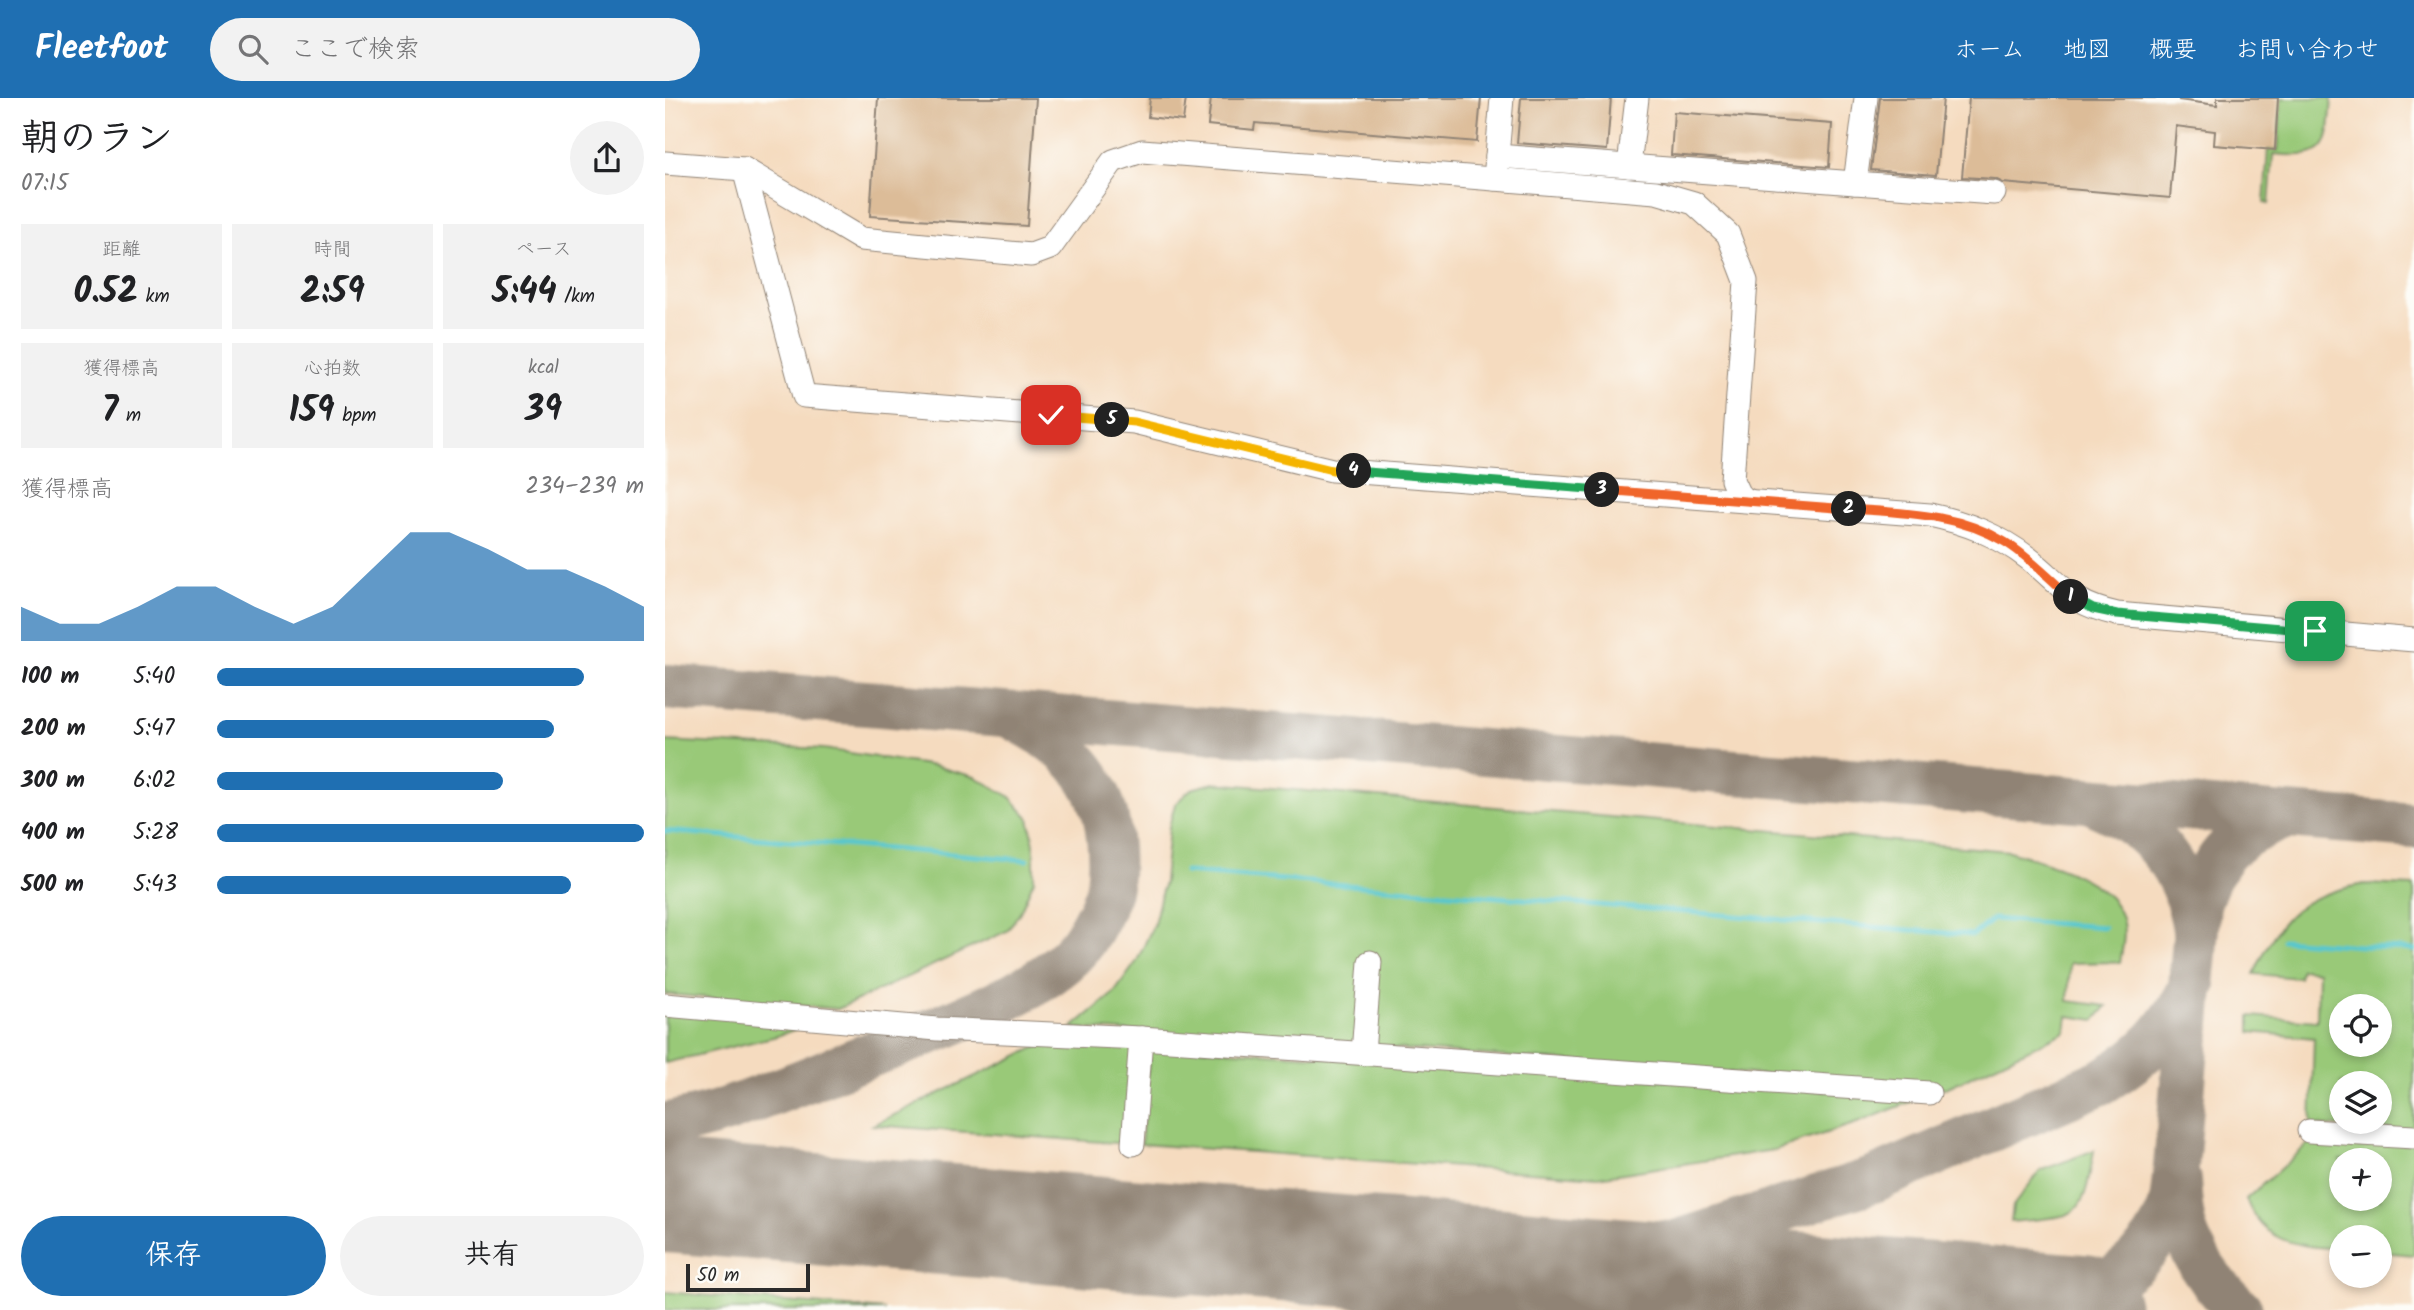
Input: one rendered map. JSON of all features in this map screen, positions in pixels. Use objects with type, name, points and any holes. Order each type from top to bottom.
[{"type":"lane","points":[[1495,179],[1502,98]]},
{"type":"lane","points":[[1629,166],[1637,98]]},
{"type":"lane","points":[[1855,183],[1866,98]]},
{"type":"lane","points":[[665,163],[744,169],[861,239],[1031,255],[1050,248],[1113,161],[1142,151],[1656,192],[1694,203],[1728,234],[1746,281],[1732,480],[1739,495],[1749,501]]},
{"type":"lane","points":[[1497,156],[1994,192]]},
{"type":"lane","points":[[744,169],[804,396],[1134,422],[1332,470],[1930,515],[1984,530],[2029,559],[2074,599],[2093,609],[2117,614],[2414,640]]},
{"type":"lane","points":[[1363,1053],[1370,962]]},
{"type":"lane","points":[[665,1004],[937,1029],[1141,1038],[1929,1093]]},
{"type":"lane","points":[[1133,1144],[1141,1038]]},
{"type":"lane","points":[[2309,1131],[2414,1137]]},
{"type":"green space","points":[[2281,98],[2332,98],[2331,116],[2326,140],[2315,152],[2305,155],[2273,154],[2269,204],[2264,203],[2268,149],[2278,150]]},
{"type":"green space","points":[[665,741],[824,749],[934,766],[975,777],[1009,796],[1029,818],[1034,844],[1034,880],[1020,912],[1007,931],[838,1009],[665,994]]},
{"type":"green space","points":[[1214,783],[2009,851],[2072,873],[2101,890],[2113,901],[2123,925],[2120,962],[2070,963],[2068,1001],[2107,1006],[2095,1020],[2067,1016],[2065,1032],[1946,1088],[1072,1028],[1114,993],[1137,961],[1154,924],[1164,882],[1169,827],[1175,804],[1191,789]]},
{"type":"green space","points":[[2364,884],[2414,886],[2414,1131],[2392,1130],[2392,1071],[2329,1071],[2329,1126],[2311,1125],[2314,1038],[2250,1032],[2250,1016],[2317,1021],[2318,971],[2301,969],[2299,978],[2254,974],[2273,936],[2283,923],[2294,911],[2323,895]]},
{"type":"green space","points":[[665,1009],[815,1022],[777,1036],[665,1063]]},
{"type":"green space","points":[[1051,1040],[1134,1045],[1128,1144],[873,1125]]},
{"type":"green space","points":[[1150,1045],[1923,1097],[1857,1123],[1774,1150],[1598,1177],[1141,1144]]},
{"type":"green space","points":[[2314,1139],[2414,1144],[2414,1255],[2392,1253],[2392,1225],[2329,1225],[2329,1248],[2285,1240],[2262,1226],[2246,1199]]},
{"type":"green space","points":[[2094,1150],[2086,1191],[2081,1203],[2074,1210],[2052,1218],[2011,1222],[2013,1206],[2040,1171]]},
{"type":"green space","points":[[665,1292],[885,1310],[665,1310]]},
{"type":"building","points":[[878,98],[1036,98],[1027,226],[870,216]]},
{"type":"building","points":[[1150,98],[1186,98],[1183,121],[1148,117]]},
{"type":"building","points":[[1211,98],[1481,98],[1477,142],[1255,123],[1254,130],[1208,125]]},
{"type":"building","points":[[1521,98],[1611,98],[1607,150],[1517,143]]},
{"type":"building","points":[[1880,98],[1943,98],[1936,175],[1871,170]]},
{"type":"building","points":[[1969,98],[2179,98],[2217,105],[2217,98],[2278,98],[2275,150],[2214,145],[2215,131],[2176,126],[2170,198],[1962,177]]},
{"type":"building","points":[[1674,112],[1832,124],[1829,167],[1671,155]]},
{"type":"waterway","points":[[665,831],[1027,860]]},
{"type":"waterway","points":[[1185,872],[1973,935],[1993,919],[2104,927]]},
{"type":"waterway","points":[[2283,940],[2414,950]]},
{"type":"taxiway","points":[[665,687],[2414,826]]},
{"type":"taxiway","points":[[665,1126],[712,1115],[746,1103],[953,1023],[1036,982],[1076,950],[1096,919],[1109,885],[1110,849],[1105,815],[1099,796],[1078,763],[1048,737],[1011,716]]},
{"type":"taxiway","points":[[2099,805],[2136,826],[2164,854],[2184,888],[2195,929]]},
{"type":"taxiway","points":[[2067,1309],[2114,1279],[2140,1257],[2162,1228],[2170,1210],[2198,904],[2212,870],[2229,848],[2253,831],[2286,816]]},
{"type":"taxiway","points":[[1588,1271],[1873,1180],[2103,1081],[2156,1040],[2193,985]]},
{"type":"taxiway","points":[[2178,1180],[2180,1205],[2188,1240],[2214,1283],[2240,1310]]},
{"type":"taxiway","points":[[1905,1296],[1923,1310]]},
{"type":"runway","points":[[665,1197],[2084,1310]]},
{"type":"route","points":[[1051,415],[1134,422],[1332,470],[1930,515],[1984,530],[2029,559],[2074,599],[2093,609],[2117,614],[2315,631]]}]
